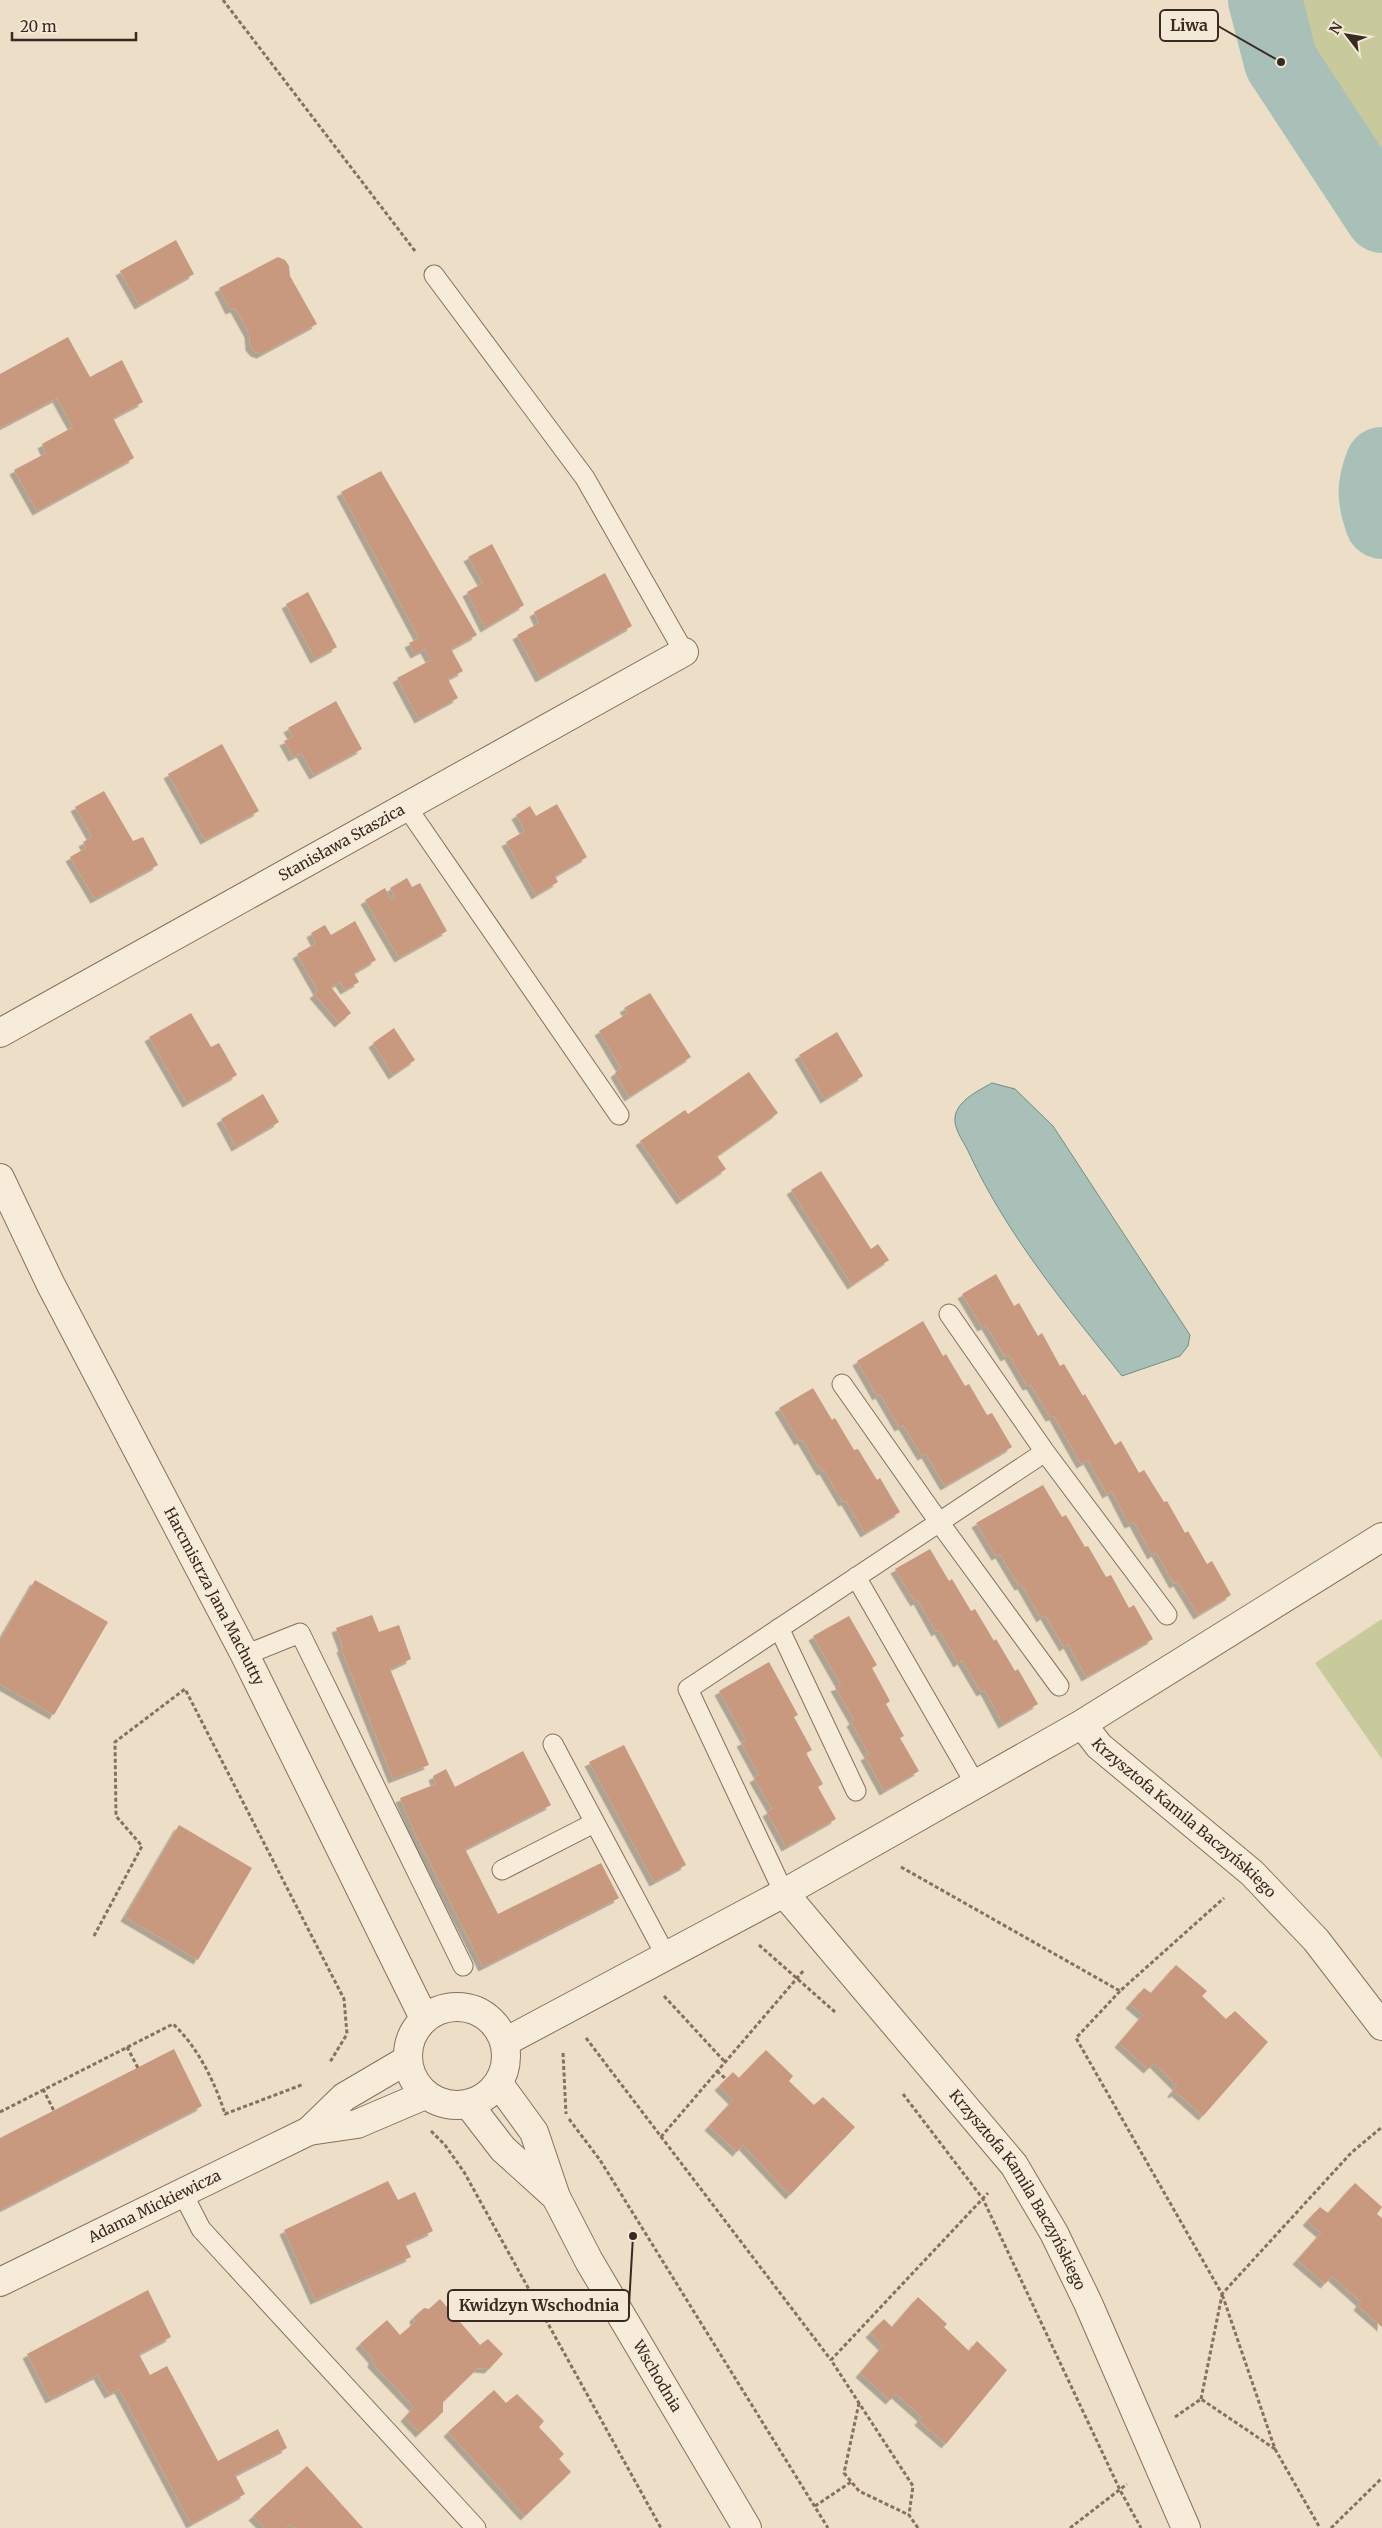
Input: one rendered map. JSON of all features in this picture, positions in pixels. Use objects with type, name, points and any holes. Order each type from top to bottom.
[{"type":"street","name":"Stanisława Staszica","points":[[0,1033],[684,652]]},
{"type":"street","name":"Harcmistrza Jana Machutty","points":[[0,1178],[56,1294],[245,1655],[424,2018]]},
{"type":"street","points":[[505,2042],[866,1847],[1082,1724],[1382,1537]]},
{"type":"street","name":"Krzysztofa Kamila Baczyńskiego","points":[[1082,1724],[1099,1746],[1252,1873],[1316,1940],[1382,2026]]},
{"type":"street","name":"Krzysztofa Kamila Baczyńskiego","points":[[784,1892],[1014,2165],[1054,2232],[1186,2528]]},
{"type":"street","points":[[446,2007],[471,2008],[492,2021],[505,2042],[506,2064],[498,2084],[485,2097],[470,2105],[446,2105],[425,2094],[412,2079],[407,2060],[408,2044],[414,2030],[424,2018],[446,2007]]},
{"type":"street","name":"Adama Mickiewicza","points":[[309,2132],[344,2097],[407,2060]]},
{"type":"street","name":"Wschodnia","points":[[498,2084],[534,2132],[556,2197],[589,2261],[747,2528]]},
{"type":"street","name":"Adama Mickiewicza","points":[[0,2282],[309,2132],[357,2124],[425,2094]]},
{"type":"street","name":"Wschodnia","points":[[470,2105],[503,2150],[556,2197]]},
{"type":"lane","points":[[434,275],[585,478],[684,652]]},
{"type":"lane","points":[[406,806],[619,1114]]},
{"type":"lane","points":[[949,1314],[1045,1452],[1167,1615]]},
{"type":"lane","points":[[842,1384],[939,1522],[1059,1686]]},
{"type":"lane","points":[[784,1892],[688,1689],[1045,1452]]},
{"type":"lane","points":[[856,1577],[976,1785]]},
{"type":"lane","points":[[779,1628],[856,1791]]},
{"type":"lane","points":[[245,1655],[300,1633],[463,1966]]},
{"type":"lane","points":[[553,1744],[666,1956]]},
{"type":"lane","points":[[502,1870],[594,1823]]},
{"type":"lane","points":[[182,2192],[201,2229],[476,2528]]},
{"type":"path","points":[[223,0],[434,275]]},
{"type":"path","points":[[94,1936],[142,1846],[116,1816],[115,1742],[185,1689],[344,1999],[347,2034],[329,2064]]},
{"type":"path","points":[[866,1847],[1120,1990]]},
{"type":"path","points":[[1252,1873],[1120,1990],[1076,2038],[1222,2294],[1276,2449],[1320,2528]]},
{"type":"path","points":[[752,1939],[841,2018]]},
{"type":"path","points":[[661,2137],[797,1977],[829,1944]]},
{"type":"path","points":[[661,1994],[724,2062]]},
{"type":"path","points":[[0,2112],[173,2024],[188,2038],[220,2099],[225,2114],[313,2080]]},
{"type":"path","points":[[584,2037],[831,2360],[914,2486],[910,2514]]},
{"type":"path","points":[[127,2047],[138,2068]]},
{"type":"path","points":[[717,2071],[726,2079]]},
{"type":"path","points":[[43,2090],[54,2111]]},
{"type":"path","points":[[902,2092],[983,2199],[1120,2490],[1141,2528]]},
{"type":"path","points":[[566,2114],[600,2160],[828,2528]]},
{"type":"path","points":[[1146,2436],[1201,2399],[1222,2294],[1351,2153],[1382,2127]]},
{"type":"path","points":[[831,2360],[1014,2165]]},
{"type":"path","points":[[464,2172],[661,2528]]},
{"type":"path","points":[[1201,2399],[1276,2449]]},
{"type":"path","points":[[859,2403],[844,2473],[859,2491],[910,2514],[918,2528]]},
{"type":"path","points":[[1070,2528],[1157,2461]]},
{"type":"path","points":[[1331,2528],[1382,2478]]},
{"type":"path","points":[[815,2506],[851,2482]]},
{"type":"green space","points":[[1296,0],[1382,0],[1382,168],[1322,72]]},
{"type":"green space","points":[[1382,1619],[1382,1759],[1315,1663]]},
{"type":"shaded area","points":[[992,1083],[1015,1089],[1053,1126],[1190,1335],[1188,1346],[1180,1356],[1122,1376],[1059,1296],[1019,1241],[984,1183],[959,1134],[955,1122],[955,1115],[962,1103]]},
{"type":"building","points":[[176,240],[194,274],[139,305],[120,271]]},
{"type":"building","points":[[278,257],[285,260],[289,266],[290,276],[317,324],[261,354],[255,352],[250,346],[249,333],[235,308],[230,310],[219,288]]},
{"type":"building","points":[[68,337],[90,377],[122,360],[143,402],[113,418],[134,458],[37,511],[14,470],[46,453],[42,444],[73,427],[57,398],[0,428],[0,374]]},
{"type":"building","points":[[381,471],[477,635],[451,649],[463,671],[448,679],[458,698],[419,719],[397,678],[431,660],[425,649],[415,654],[409,643],[419,638],[341,492]]},
{"type":"building","points":[[492,544],[524,605],[485,628],[467,592],[483,583],[468,557]]},
{"type":"building","points":[[605,573],[632,626],[540,678],[517,635],[539,623],[534,612]]},
{"type":"building","points":[[308,592],[337,647],[315,659],[286,604]]},
{"type":"building","points":[[336,701],[362,749],[314,775],[301,753],[293,757],[284,741],[293,737],[288,728]]},
{"type":"building","points":[[222,744],[259,811],[205,840],[168,774]]},
{"type":"building","points":[[104,791],[133,841],[143,837],[158,865],[95,899],[70,857],[86,848],[83,842],[92,837],[75,807]]},
{"type":"building","points":[[557,804],[587,857],[555,876],[558,882],[536,895],[506,842],[525,831],[516,815],[530,806],[536,816]]},
{"type":"building","points":[[407,878],[412,887],[420,883],[447,931],[399,958],[365,900],[385,888],[391,900],[395,898],[390,888]]},
{"type":"building","points":[[355,921],[376,960],[354,973],[359,982],[345,990],[340,982],[331,987],[351,1013],[339,1023],[314,994],[318,991],[297,954],[316,943],[311,933],[325,925],[331,935]]},
{"type":"building","points":[[650,993],[691,1057],[629,1097],[615,1073],[621,1068],[599,1031],[628,1013],[624,1008]]},
{"type":"building","points":[[191,1013],[211,1047],[219,1043],[237,1075],[187,1103],[149,1037]]},
{"type":"building","points":[[394,1028],[415,1060],[393,1075],[373,1043]]},
{"type":"building","points":[[837,1032],[863,1076],[825,1099],[799,1055]]},
{"type":"building","points":[[749,1072],[778,1113],[717,1156],[726,1169],[681,1200],[640,1141],[685,1110],[688,1114]]},
{"type":"building","points":[[263,1094],[279,1122],[236,1147],[221,1119]]},
{"type":"building","points":[[821,1171],[871,1249],[878,1244],[889,1260],[852,1285],[791,1190]]},
{"type":"building","points":[[996,1274],[1014,1306],[1019,1303],[1038,1336],[1042,1333],[1060,1366],[1064,1364],[1083,1396],[1085,1394],[1115,1445],[1121,1441],[1139,1473],[1144,1470],[1164,1502],[1167,1501],[1185,1533],[1188,1531],[1207,1564],[1212,1561],[1231,1595],[1198,1615],[1178,1582],[1174,1584],[1156,1552],[1152,1555],[1134,1522],[1129,1524],[1112,1491],[1107,1494],[1088,1460],[1081,1464],[1054,1416],[1050,1417],[1031,1385],[1027,1386],[1009,1355],[1005,1357],[986,1325],[982,1327],[962,1294]]},
{"type":"building","points":[[923,1321],[943,1356],[946,1354],[965,1386],[969,1384],[987,1415],[992,1413],[1012,1447],[945,1486],[926,1454],[922,1456],[903,1425],[899,1427],[880,1394],[877,1396],[857,1361]]},
{"type":"building","points":[[813,1388],[832,1420],[835,1418],[854,1450],[858,1449],[877,1480],[880,1478],[900,1512],[865,1533],[846,1501],[843,1502],[824,1470],[821,1471],[802,1439],[799,1441],[779,1408]]},
{"type":"building","points":[[1043,1485],[1062,1517],[1066,1515],[1085,1547],[1088,1546],[1106,1577],[1111,1575],[1129,1608],[1134,1605],[1153,1639],[1086,1677],[1068,1644],[1064,1647],[1045,1615],[1041,1618],[1022,1585],[1019,1586],[1000,1554],[996,1556],[976,1523]]},
{"type":"building","points":[[930,1549],[949,1581],[952,1579],[971,1611],[975,1609],[994,1641],[996,1639],[1015,1671],[1018,1669],[1038,1704],[1003,1724],[985,1690],[981,1692],[962,1660],[958,1663],[939,1630],[936,1632],[918,1600],[915,1602],[895,1569]]},
{"type":"building","points":[[35,1580],[108,1622],[54,1715],[0,1684],[0,1640]]},
{"type":"building","points":[[372,1615],[379,1632],[399,1625],[411,1659],[390,1669],[429,1765],[393,1779],[341,1648],[343,1647],[336,1628]]},
{"type":"building","points":[[849,1616],[877,1665],[872,1668],[890,1701],[886,1704],[904,1736],[900,1738],[919,1771],[884,1791],[865,1756],[869,1754],[851,1722],[854,1720],[835,1687],[841,1685],[813,1636]]},
{"type":"building","points":[[769,1662],[798,1715],[794,1717],[812,1750],[806,1753],[823,1784],[818,1787],[836,1819],[786,1847],[767,1812],[772,1809],[754,1778],[759,1775],[741,1742],[746,1740],[719,1691]]},
{"type":"building","points":[[624,1745],[686,1865],[654,1882],[589,1762]]},
{"type":"building","points":[[523,1751],[551,1805],[465,1849],[498,1914],[601,1863],[619,1898],[483,1967],[415,1833],[400,1798],[436,1784],[433,1776],[446,1769],[455,1787]]},
{"type":"building","points":[[179,1825],[252,1868],[198,1960],[125,1917]]},
{"type":"building","points":[[1176,1965],[1207,1991],[1202,1996],[1226,2019],[1235,2011],[1268,2042],[1203,2116],[1176,2092],[1173,2094],[1172,2092],[1177,2086],[1154,2063],[1148,2069],[1119,2043],[1143,2015],[1130,2004],[1144,1988],[1151,1993]]},
{"type":"building","points":[[174,2049],[202,2106],[0,2210],[0,2138]]},
{"type":"building","points":[[766,2050],[793,2076],[789,2081],[814,2105],[823,2097],[855,2127],[790,2195],[743,2145],[737,2152],[709,2126],[733,2100],[719,2086],[733,2072],[739,2078]]},
{"type":"building","points":[[388,2181],[398,2200],[415,2192],[433,2231],[405,2244],[411,2257],[315,2300],[284,2230]]},
{"type":"building","points":[[1355,2183],[1382,2207],[1377,2214],[1382,2218],[1382,2327],[1358,2306],[1361,2302],[1332,2276],[1325,2284],[1297,2260],[1321,2233],[1307,2221],[1320,2207],[1328,2213]]},
{"type":"building","points":[[148,2290],[171,2337],[139,2354],[150,2375],[167,2366],[218,2461],[278,2429],[287,2448],[235,2475],[245,2494],[191,2524],[119,2389],[109,2394],[98,2375],[50,2399],[27,2354]]},
{"type":"building","points":[[918,2297],[947,2324],[944,2327],[969,2351],[977,2341],[1007,2370],[946,2444],[919,2421],[922,2417],[896,2394],[890,2400],[860,2373],[883,2346],[870,2333],[884,2319],[892,2327]]},
{"type":"building","points":[[440,2299],[480,2345],[488,2339],[503,2354],[489,2369],[478,2368],[443,2402],[443,2412],[420,2433],[405,2417],[414,2407],[372,2363],[373,2359],[360,2344],[387,2320],[400,2335],[415,2322],[414,2317],[424,2308],[429,2309]]},
{"type":"building","points":[[494,2390],[506,2403],[517,2394],[544,2421],[539,2427],[564,2454],[559,2459],[571,2472],[525,2516],[448,2432]]},
{"type":"building","points":[[307,2466],[363,2528],[294,2528],[290,2524],[286,2528],[265,2528],[253,2516]]},
{"type":"waterway","points":[[1265,0],[1281,62],[1382,216]]},
{"type":"waterway","points":[[1382,464],[1376,486],[1377,506],[1382,522]]},
{"type":"place","name":"Liwa","points":[[1281,62]]},
{"type":"place","name":"Kwidzyn Wschodnia","points":[[633,2236]]}]
